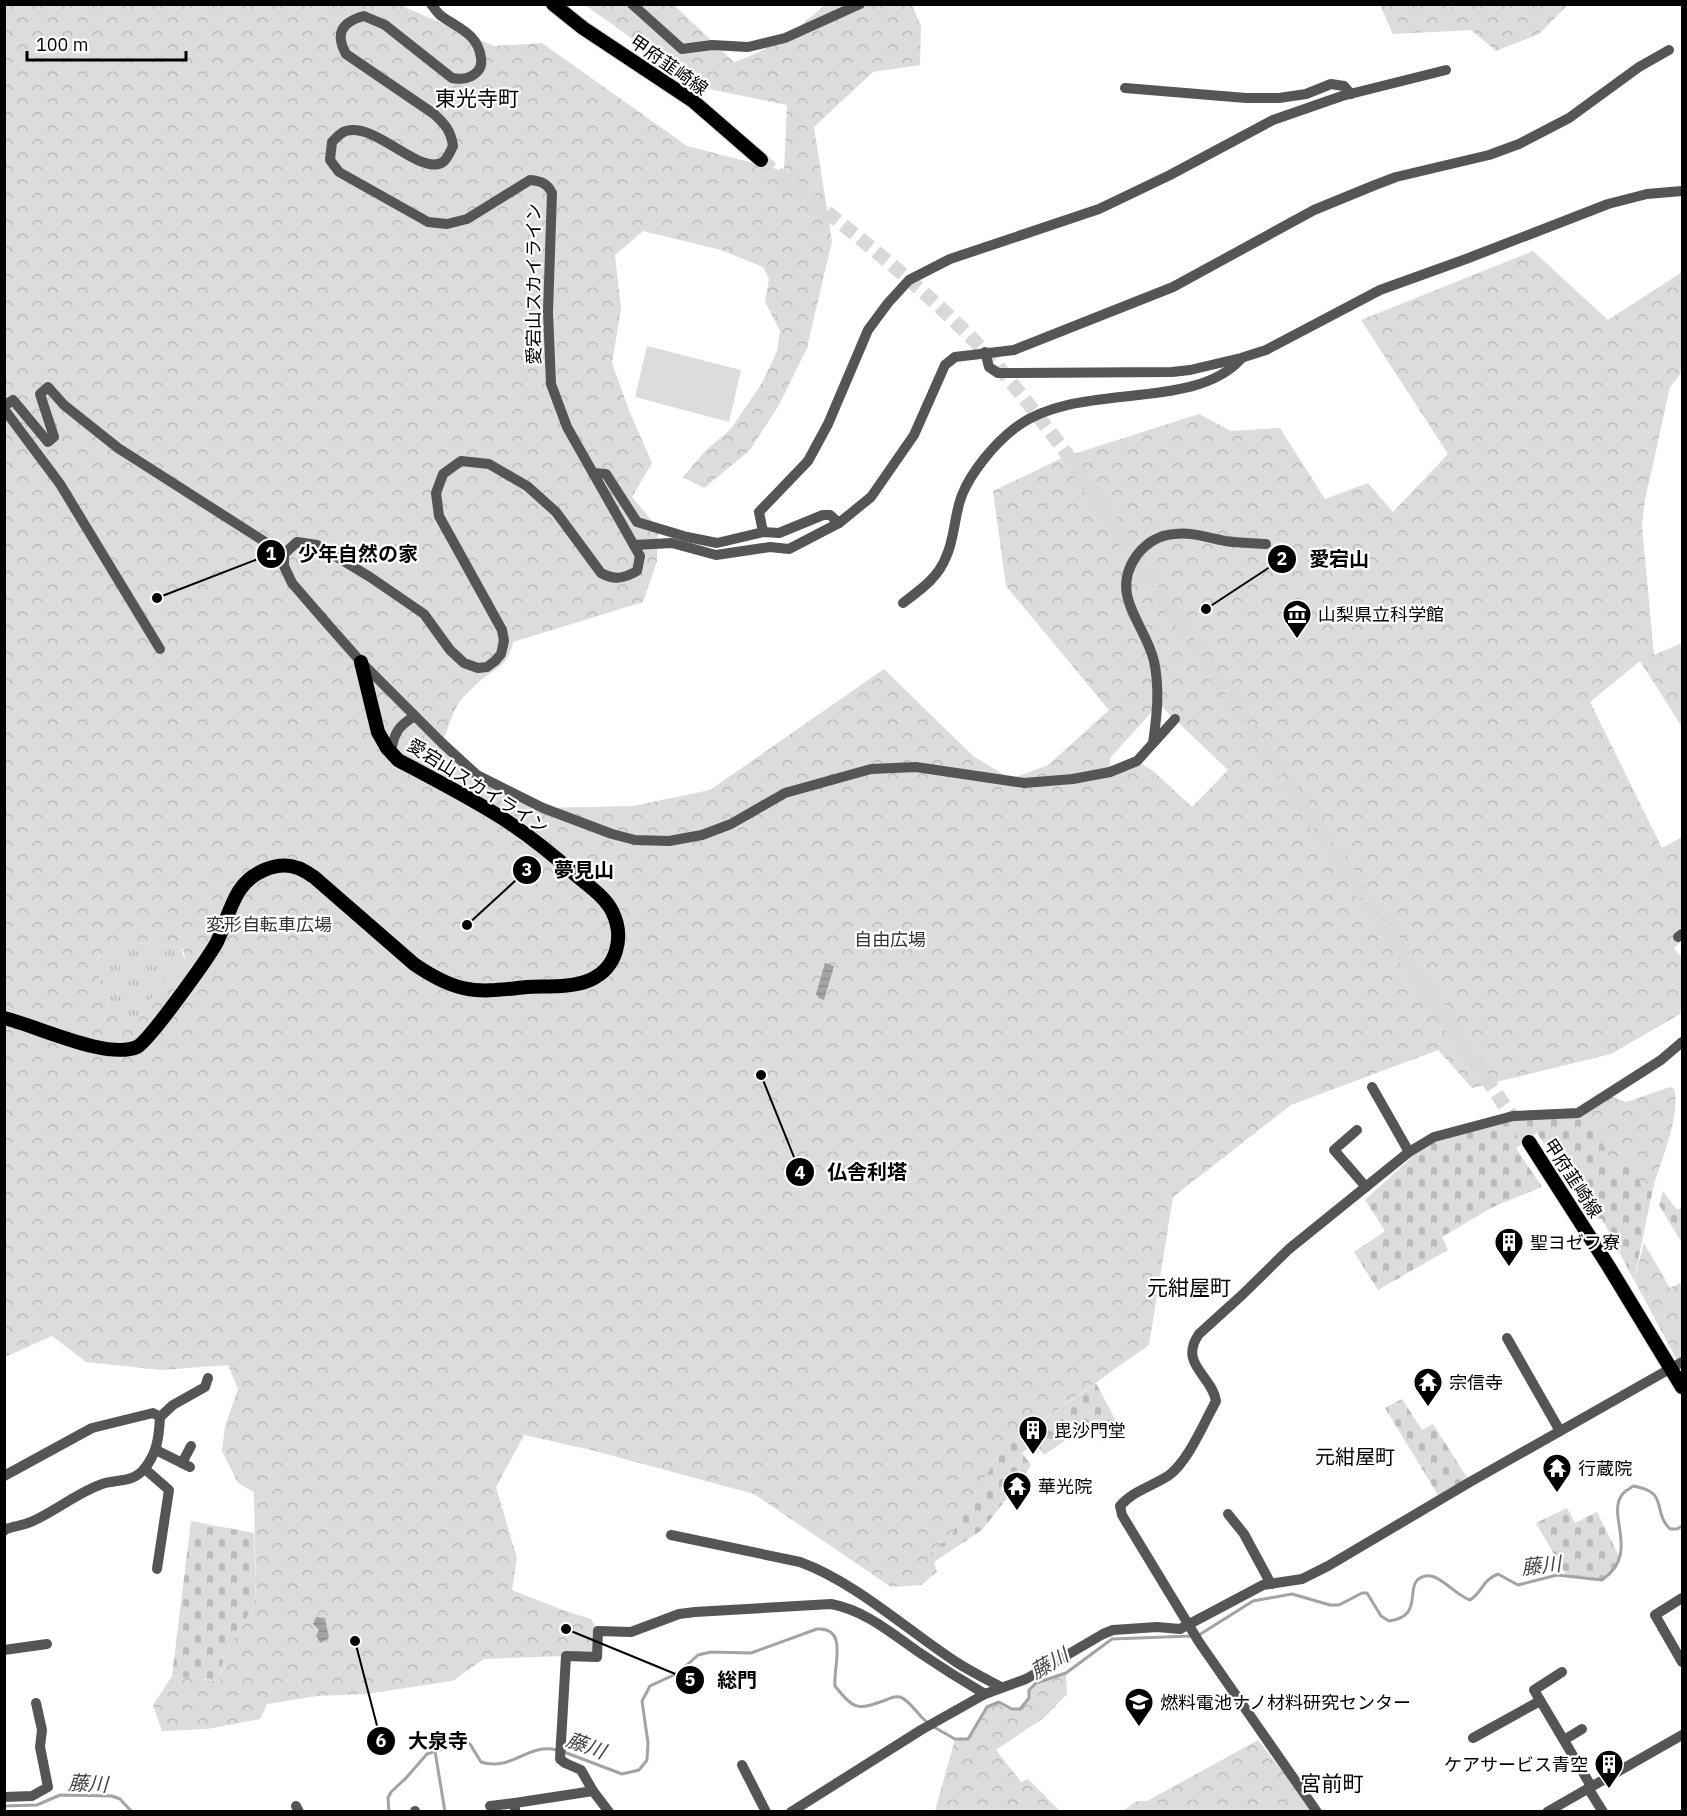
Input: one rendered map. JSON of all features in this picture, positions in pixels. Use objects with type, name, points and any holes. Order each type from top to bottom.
[{"type":"main road","name":"甲府韮崎線","points":[[553,4],[582,28],[693,101],[760,160]]},
{"type":"main road","name":"愛宕山スカイライン","points":[[4,1018],[102,1049],[121,1050],[138,1046],[157,1028],[217,943],[239,890],[250,877],[267,869],[281,866],[298,867],[314,877],[414,964],[446,982],[480,991],[572,984],[589,981],[601,973],[611,963],[617,951],[619,939],[612,909],[595,891],[518,829],[494,813],[398,760],[378,732],[361,662]]},
{"type":"main road","name":"甲府韮崎線","points":[[1529,1142],[1677,1365],[1683,1387]]},
{"type":"street","name":"愛宕山スカイライン","points":[[361,662],[292,584],[284,566],[285,554],[297,542],[317,545],[370,577],[424,614],[450,650],[464,663],[478,668],[487,667],[501,654],[504,642],[502,630],[439,516],[436,493],[443,474],[462,462],[489,464],[527,486],[556,512],[601,573],[611,579],[628,576],[637,571],[640,556],[567,427],[551,384],[548,312],[552,193],[550,188],[545,183],[530,180],[468,219],[438,224],[414,216],[339,172],[330,160],[332,142],[345,131],[357,129],[386,141],[424,163],[434,165],[442,163],[448,156],[453,146],[445,123],[346,54],[340,43],[344,26],[353,19],[364,16],[385,25],[452,78],[463,80],[472,76],[480,69],[482,61],[477,42],[468,32],[440,15],[431,4]]},
{"type":"street","points":[[632,4],[682,49],[712,45],[748,47],[785,38],[860,4]]},
{"type":"street","points":[[634,545],[672,543],[716,555],[770,547],[789,549],[839,523],[871,497],[914,435],[945,365],[955,357],[1014,350],[1173,287],[1314,210],[1396,177],[1489,155],[1520,144],[1569,118],[1639,67],[1669,50]]},
{"type":"street","points":[[763,532],[759,512],[808,461],[828,424],[868,330],[909,280],[950,259],[1091,212],[1170,176],[1273,120],[1351,94],[1446,70]]},
{"type":"street","points":[[1125,88],[1246,98],[1279,98],[1306,94],[1331,84],[1344,86],[1351,94]]},
{"type":"street","points":[[985,352],[989,367],[998,373],[1190,370],[1241,358],[1277,345],[1380,290],[1457,263],[1608,204],[1647,194],[1682,191]]},
{"type":"street","points":[[903,603],[933,579],[946,557],[962,496],[977,466],[1015,428],[1051,408],[1079,401],[1133,396],[1192,385],[1230,371],[1241,358]]},
{"type":"street","points":[[160,649],[60,484],[4,408],[13,400],[48,442],[54,437],[40,394],[48,387],[63,405],[118,448],[285,554]]},
{"type":"street","points":[[593,473],[606,474],[637,522],[717,543],[763,532],[779,533],[823,515],[830,515],[839,523]]},
{"type":"street","points":[[1153,743],[1159,704],[1156,672],[1153,658],[1125,594],[1126,576],[1133,560],[1143,546],[1155,538],[1175,534],[1201,535],[1266,544]]},
{"type":"street","points":[[361,662],[477,775],[543,808],[612,834],[635,840],[669,841],[702,835],[731,824],[785,793],[871,769],[916,767],[1024,783],[1110,772],[1137,761],[1175,719]]},
{"type":"street","points":[[391,752],[393,735],[405,722],[415,716]]},
{"type":"street","points":[[1317,1812],[1199,1642],[1122,1515],[1120,1506],[1127,1498],[1169,1475],[1175,1469],[1215,1401],[1215,1394],[1193,1360],[1194,1341],[1289,1249],[1409,1152],[1434,1137],[1513,1116],[1578,1113],[1661,1060],[1683,1042]]},
{"type":"street","points":[[1372,1087],[1409,1152]]},
{"type":"street","points":[[1357,1130],[1334,1150],[1366,1187]]},
{"type":"street","points":[[1507,1338],[1560,1431]]},
{"type":"street","points":[[791,1812],[921,1730],[985,1694],[1026,1679],[1113,1630],[1190,1627],[1263,1585],[1302,1579],[1328,1566],[1677,1365]]},
{"type":"street","points":[[5,1529],[32,1521],[90,1488],[111,1481],[135,1478],[145,1469],[156,1450],[160,1417],[204,1387],[208,1378]]},
{"type":"street","points":[[4,1476],[92,1428],[153,1413],[160,1417]]},
{"type":"street","points":[[156,1450],[186,1465],[191,1446]]},
{"type":"street","points":[[145,1469],[169,1490],[157,1569]]},
{"type":"street","points":[[1228,1514],[1244,1534],[1271,1584]]},
{"type":"street","points":[[671,1535],[800,1562],[818,1569],[958,1663],[1001,1687]]},
{"type":"street","points":[[1683,1598],[1656,1615],[1683,1662]]},
{"type":"street","points":[[609,1812],[581,1770],[560,1759],[566,1656],[597,1657],[598,1631],[631,1632],[682,1613],[831,1604],[848,1607],[870,1618],[954,1676],[985,1694]]},
{"type":"street","points":[[4,1650],[47,1644]]},
{"type":"street","points":[[1562,1672],[1534,1690],[1603,1812]]},
{"type":"street","points":[[1473,1738],[1540,1701]]},
{"type":"street","points":[[4,1797],[32,1796],[48,1787],[40,1747],[42,1730],[36,1703]]},
{"type":"street","points":[[1564,1740],[1582,1729]]},
{"type":"street","points":[[1547,1812],[1683,1735]]},
{"type":"street","points":[[742,1765],[766,1812]]},
{"type":"street","points":[[490,1806],[515,1807],[593,1791]]},
{"type":"green space","points":[[1455,4],[1568,5],[1539,34],[1496,51],[1471,30],[1393,34],[1380,5],[1452,7]]},
{"type":"green space","points":[[5,5],[400,5],[494,46],[542,43],[687,146],[784,171],[787,105],[699,87],[585,5],[674,5],[734,62],[772,45],[825,5],[912,5],[921,26],[920,65],[873,72],[814,127],[832,241],[807,348],[779,405],[750,450],[704,488],[683,477],[705,451],[730,430],[762,383],[777,351],[780,331],[765,302],[769,279],[763,267],[721,250],[643,231],[615,255],[621,309],[612,363],[630,413],[652,463],[632,497],[658,528],[657,561],[643,602],[513,642],[504,663],[476,685],[458,704],[442,743],[477,775],[543,808],[633,806],[710,790],[884,669],[973,756],[1011,779],[1048,765],[1109,710],[1006,586],[993,491],[1064,457],[1199,414],[1231,431],[1280,428],[1325,499],[1368,483],[1393,512],[1448,454],[1361,320],[1533,251],[1608,320],[1682,272],[1682,372],[1670,387],[1645,500],[1642,526],[1654,655],[1682,643],[1682,727],[1640,661],[1590,702],[1662,848],[1682,837],[1682,940],[1674,949],[1682,957],[1682,1013],[1611,1054],[1472,1088],[1438,1050],[1291,1105],[1173,1197],[1149,1345],[1002,1449],[951,1537],[931,1551],[937,1572],[921,1585],[891,1587],[754,1494],[591,1450],[524,1435],[496,1487],[517,1558],[512,1590],[591,1619],[598,1631],[597,1657],[484,1659],[452,1681],[366,1694],[317,1696],[267,1704],[260,1719],[207,1729],[162,1731],[153,1705],[172,1676],[219,1681],[225,1651],[256,1603],[254,1492],[238,1483],[222,1451],[225,1426],[238,1389],[228,1365],[161,1370],[86,1362],[52,1336],[5,1357]],"holes":[[[1159,704],[1228,770],[1192,807],[1152,770],[1140,763],[1110,771],[1110,758]],[[136,943],[181,947],[185,961],[152,998],[138,1020],[126,1023],[116,1017],[111,1010],[95,961],[111,946]]]},
{"type":"green space","points":[[647,346],[741,370],[729,422],[635,397]]},
{"type":"green space","points":[[136,943],[181,947],[185,961],[152,998],[138,1020],[126,1023],[116,1017],[111,1010],[95,962],[111,946]]},
{"type":"green space","points":[[1670,1087],[1674,1089],[1675,1111],[1670,1136],[1654,1184],[1642,1187],[1614,1168],[1513,1116],[1578,1113],[1607,1095],[1626,1102]]},
{"type":"green space","points":[[1513,1116],[1592,1120],[1614,1168],[1630,1161],[1642,1187],[1654,1184],[1634,1280],[1602,1219],[1592,1218],[1537,1133],[1516,1148],[1542,1187],[1493,1207],[1442,1237],[1448,1250],[1378,1290],[1354,1252],[1385,1231],[1365,1200],[1434,1137]]},
{"type":"green space","points":[[1663,1191],[1677,1210],[1682,1207],[1682,1243],[1659,1205]]},
{"type":"green space","points":[[1644,1243],[1670,1288],[1682,1282],[1682,1359],[1678,1362],[1634,1280]]},
{"type":"green space","points":[[1096,1383],[1117,1423],[1103,1441],[1094,1421],[1044,1455],[1035,1443],[1022,1453],[1031,1465],[1023,1478],[1017,1472],[1001,1489],[1008,1497],[982,1530],[934,1562],[931,1551],[951,1537],[1002,1449]]},
{"type":"green space","points":[[1402,1399],[1422,1430],[1433,1424],[1470,1482],[1441,1500],[1385,1408]]},
{"type":"green space","points":[[1567,1508],[1575,1523],[1597,1512],[1620,1558],[1617,1567],[1602,1580],[1566,1575],[1536,1523]]},
{"type":"green space","points":[[191,1521],[254,1533],[256,1603],[225,1651],[219,1681],[172,1676]]},
{"type":"green space","points":[[1066,1673],[1067,1694],[1045,1717],[996,1750],[1021,1782],[1028,1779],[1060,1811],[935,1811],[955,1739],[968,1739],[987,1707],[999,1702],[1012,1709],[1020,1709],[1029,1698],[1029,1690],[1036,1683]]},
{"type":"green space","points":[[1258,1740],[1310,1811],[1121,1812],[1137,1801],[1147,1801]]},
{"type":"shaded area","points":[[825,963],[834,966],[824,1000],[816,994]]},
{"type":"shaded area","points":[[316,1617],[325,1618],[329,1638],[321,1643],[316,1636],[319,1630],[313,1624]]},
{"type":"waterway","name":"藤川","points":[[1199,1635],[1253,1601],[1292,1594],[1330,1605],[1339,1605],[1362,1593],[1367,1593],[1381,1616],[1389,1621],[1401,1618],[1408,1612],[1415,1584],[1426,1576],[1442,1581],[1470,1600],[1489,1579],[1498,1574],[1518,1585],[1557,1575],[1602,1580],[1613,1569],[1619,1558],[1621,1535],[1618,1504],[1623,1494],[1633,1486],[1644,1489],[1656,1497],[1664,1522],[1670,1529],[1682,1526]]},
{"type":"waterway","name":"藤川","points":[[564,1752],[622,1774],[639,1770],[647,1760],[648,1743],[642,1701],[650,1686],[678,1673],[698,1655],[711,1652],[751,1653],[817,1629],[827,1630],[833,1634],[836,1641],[835,1686],[847,1700],[863,1707],[893,1697],[900,1697],[907,1701],[927,1722]]},
{"type":"waterway","name":"藤川","points":[[932,1726],[955,1739],[968,1739],[987,1707],[999,1702],[1012,1709],[1020,1709],[1029,1698],[1029,1690],[1036,1683],[1066,1673],[1112,1639],[1192,1636]]},
{"type":"waterway","name":"藤川","points":[[389,1812],[388,1798],[391,1792],[427,1754],[464,1741],[470,1744],[481,1762],[492,1764],[502,1763],[538,1750],[557,1750]]},
{"type":"waterway","points":[[435,1751],[445,1812]]},
{"type":"waterway","name":"藤川","points":[[4,1806],[37,1805],[60,1795],[112,1796],[120,1799],[132,1812]]},
{"type":"tunnel","points":[[761,160],[883,257],[941,309],[996,364],[1062,447],[1529,1142]]},
{"type":"place","name":"少年自然の家","points":[[157,598]]},
{"type":"place","name":"愛宕山","points":[[1206,609]]},
{"type":"place","name":"山梨県立科学館","points":[[1297,640]]},
{"type":"place","name":"夢見山","points":[[467,925]]},
{"type":"place","name":"仏舎利塔","points":[[761,1075]]},
{"type":"place","name":"聖ヨゼフ寮","points":[[1509,1268]]},
{"type":"place","name":"宗信寺","points":[[1428,1408]]},
{"type":"place","name":"毘沙門堂","points":[[1033,1456]]},
{"type":"place","name":"行蔵院","points":[[1557,1494]]},
{"type":"place","name":"華光院","points":[[1017,1512]]},
{"type":"place","name":"総門","points":[[566,1629]]},
{"type":"place","name":"大泉寺","points":[[355,1641]]},
{"type":"place","name":"燃料電池ナノ材料研究センター","points":[[1139,1728]]},
{"type":"place","name":"ケアサービス青空","points":[[1609,1790]]},
{"type":"district","name":"東光寺町","points":[[477,98]]},
{"type":"district","name":"元紺屋町","points":[[1189,1287]]},
{"type":"district","name":"元紺屋町","points":[[1355,1456]]},
{"type":"district","name":"宮前町","points":[[1332,1783]]},
{"type":"park label","name":"変形自転車広場","points":[[269,924]]},
{"type":"park label","name":"自由広場","points":[[890,939]]}]
